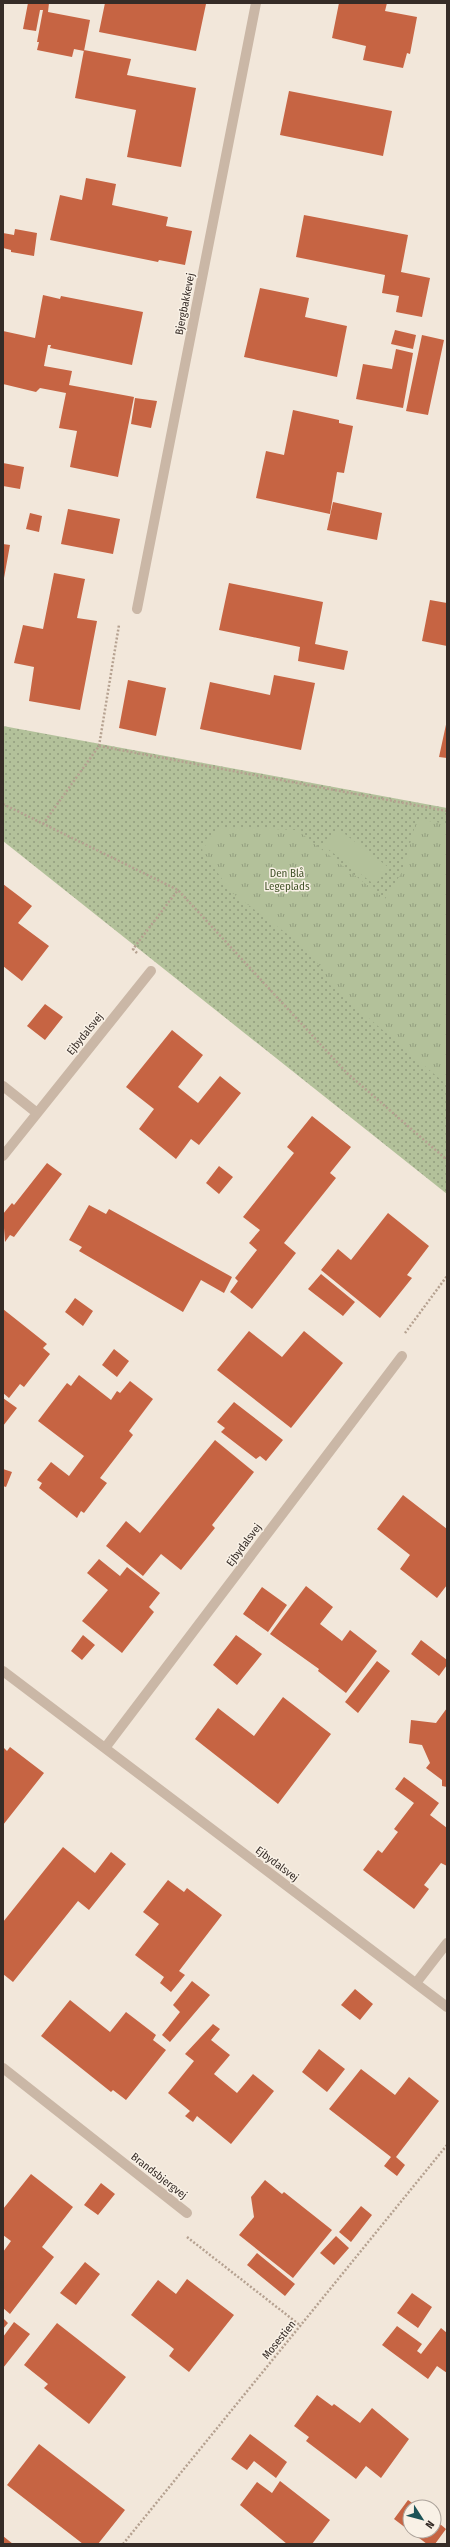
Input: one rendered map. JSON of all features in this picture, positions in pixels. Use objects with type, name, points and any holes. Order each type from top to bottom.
[{"type":"street","name":"Bjergbakkevej","points":[[137,609],[256,3]]},
{"type":"street","name":"Ejbydalsvej","points":[[3,1156],[151,971]]},
{"type":"street","points":[[3,1086],[37,1113]]},
{"type":"street","name":"Ejbydalsvej","points":[[105,1748],[402,1356]]},
{"type":"street","name":"Ejbydalsvej","points":[[3,1671],[447,2007]]},
{"type":"street","points":[[416,1983],[447,1943]]},
{"type":"street","name":"Brandsbjergvej","points":[[3,2068],[187,2213]]},
{"type":"path","points":[[43,824],[99,746],[122,605],[137,609]]},
{"type":"path","points":[[99,746],[447,811]]},
{"type":"path","points":[[3,804],[178,890],[347,1073],[447,1160]]},
{"type":"path","points":[[151,971],[133,949],[178,890]]},
{"type":"path","points":[[402,1356],[402,1337],[447,1276]]},
{"type":"path","name":"Mosestien","points":[[123,2544],[447,2145]]},
{"type":"path","name":"Brandsbjergvej","points":[[187,2213],[186,2237],[301,2326]]},
{"type":"green space","name":"Den Blå Legeplads","points":[[3,726],[447,808],[447,1194],[3,841]]},
{"type":"green space","name":"Den Blå Legeplads","points":[[417,819],[447,824],[447,1085],[330,985],[322,968],[294,939],[231,892],[202,850],[219,827],[297,830],[385,899],[402,872]]},
{"type":"green space","points":[[337,828],[388,867],[375,885],[324,846]]},
{"type":"building","points":[[28,3],[49,3],[48,12],[90,20],[84,51],[74,49],[72,57],[37,50],[43,10],[40,10],[36,31],[23,29]]},
{"type":"building","points":[[105,3],[206,4],[196,51],[99,32]]},
{"type":"building","points":[[339,3],[387,3],[385,11],[417,17],[410,54],[407,53],[403,68],[363,60],[366,46],[332,38]]},
{"type":"building","points":[[84,50],[131,59],[127,75],[196,88],[181,167],[127,157],[136,110],[75,98]]},
{"type":"building","points":[[289,91],[392,111],[383,156],[280,135]]},
{"type":"building","points":[[86,178],[116,184],[112,205],[168,217],[166,226],[192,231],[185,265],[159,260],[158,262],[50,240],[60,195],[82,200]]},
{"type":"building","points":[[304,215],[408,235],[401,272],[430,278],[422,317],[396,312],[399,296],[382,293],[385,275],[296,257]]},
{"type":"building","points":[[15,229],[37,233],[34,256],[11,252],[11,250],[3,248],[3,233],[14,235]]},
{"type":"building","points":[[260,288],[309,298],[305,317],[347,326],[337,377],[244,357]]},
{"type":"building","points":[[43,295],[60,299],[61,296],[143,312],[132,365],[50,348],[51,345],[48,345],[44,366],[72,371],[69,385],[134,397],[118,477],[70,467],[77,431],[59,428],[66,393],[40,388],[36,392],[3,384],[3,331],[35,338]]},
{"type":"building","points":[[395,330],[416,335],[413,349],[391,344]]},
{"type":"building","points":[[422,335],[444,340],[428,415],[406,411]]},
{"type":"building","points":[[396,349],[413,353],[403,408],[356,399],[363,364],[392,369]]},
{"type":"building","points":[[135,398],[157,401],[151,428],[131,424]]},
{"type":"building","points":[[293,410],[339,420],[339,423],[353,426],[344,473],[337,472],[330,514],[256,498],[266,451],[284,455]]},
{"type":"building","points":[[3,463],[24,467],[20,489],[3,486]]},
{"type":"building","points":[[333,502],[382,513],[377,540],[327,530]]},
{"type":"building","points":[[68,509],[120,519],[113,554],[61,544]]},
{"type":"building","points":[[30,513],[42,516],[39,532],[26,529]]},
{"type":"building","points":[[3,544],[10,545],[4,578],[3,578]]},
{"type":"building","points":[[54,573],[85,579],[77,618],[97,621],[80,710],[29,701],[34,667],[14,663],[23,625],[43,629]]},
{"type":"building","points":[[229,583],[323,602],[315,644],[348,651],[344,670],[298,661],[300,647],[219,630]]},
{"type":"building","points":[[430,600],[447,603],[447,646],[422,641]]},
{"type":"building","points":[[274,675],[315,683],[301,750],[200,729],[210,682],[270,695]]},
{"type":"building","points":[[128,680],[166,688],[156,736],[119,728]]},
{"type":"building","points":[[447,720],[447,758],[439,757]]},
{"type":"building","points":[[3,884],[32,906],[18,923],[49,946],[22,981],[3,966]]},
{"type":"building","points":[[45,1004],[63,1017],[45,1040],[27,1026]]},
{"type":"building","points":[[172,1030],[203,1055],[178,1087],[198,1103],[220,1076],[241,1093],[199,1145],[191,1139],[176,1159],[139,1129],[154,1109],[126,1087]]},
{"type":"building","points":[[312,1116],[351,1147],[330,1173],[336,1178],[284,1243],[296,1253],[252,1309],[230,1292],[238,1281],[235,1278],[257,1250],[249,1243],[260,1230],[243,1217],[294,1153],[287,1147]]},
{"type":"building","points":[[47,1163],[62,1174],[14,1237],[10,1235],[5,1242],[3,1214],[12,1203],[14,1205]]},
{"type":"building","points":[[219,1166],[233,1177],[219,1194],[206,1183]]},
{"type":"building","points":[[89,1205],[106,1214],[109,1209],[232,1277],[224,1293],[201,1280],[183,1312],[79,1251],[82,1247],[69,1240]]},
{"type":"building","points":[[388,1213],[429,1246],[407,1275],[412,1278],[380,1318],[321,1270],[338,1249],[351,1260]]},
{"type":"building","points":[[321,1274],[355,1302],[343,1316],[308,1289]]},
{"type":"building","points":[[75,1298],[93,1311],[83,1326],[65,1312]]},
{"type":"building","points":[[3,1309],[47,1344],[43,1348],[50,1354],[24,1387],[20,1384],[9,1398],[3,1393]]},
{"type":"building","points":[[249,1331],[282,1357],[304,1331],[343,1363],[291,1428],[217,1370]]},
{"type":"building","points":[[114,1349],[129,1361],[117,1377],[102,1365]]},
{"type":"building","points":[[79,1375],[111,1400],[117,1391],[120,1393],[130,1381],[153,1399],[129,1431],[133,1435],[100,1478],[107,1483],[84,1513],[81,1511],[77,1518],[39,1488],[42,1483],[37,1480],[51,1462],[69,1476],[84,1456],[38,1421],[67,1383],[71,1386]]},
{"type":"building","points":[[3,1398],[17,1408],[3,1426]]},
{"type":"building","points":[[234,1402],[283,1440],[266,1461],[260,1456],[256,1459],[221,1432],[225,1428],[217,1422]]},
{"type":"building","points":[[215,1440],[254,1472],[212,1525],[215,1528],[181,1570],[161,1554],[143,1576],[106,1546],[126,1521],[140,1533]]},
{"type":"building","points":[[3,1469],[12,1472],[6,1487],[3,1486]]},
{"type":"building","points":[[403,1495],[447,1529],[447,1585],[437,1598],[400,1569],[410,1555],[377,1529]]},
{"type":"building","points":[[99,1559],[120,1576],[127,1567],[160,1593],[149,1607],[154,1612],[122,1653],[82,1621],[108,1590],[87,1573]]},
{"type":"building","points":[[306,1586],[333,1607],[320,1624],[342,1641],[350,1630],[377,1651],[346,1693],[318,1671],[319,1669],[270,1634]]},
{"type":"building","points":[[262,1587],[287,1605],[268,1632],[243,1614]]},
{"type":"building","points":[[83,1635],[95,1645],[82,1660],[71,1651]]},
{"type":"building","points":[[236,1635],[262,1654],[237,1685],[213,1665]]},
{"type":"building","points":[[421,1640],[447,1660],[447,1665],[439,1676],[411,1654]]},
{"type":"building","points":[[377,1661],[390,1671],[358,1713],[345,1702]]},
{"type":"building","points":[[283,1697],[331,1734],[278,1804],[195,1739],[218,1708],[254,1736]]},
{"type":"building","points":[[447,1708],[447,1787],[442,1786],[442,1780],[426,1768],[430,1763],[422,1745],[409,1743],[411,1720],[436,1723]]},
{"type":"building","points":[[3,1747],[7,1751],[10,1747],[44,1773],[3,1825]]},
{"type":"building","points":[[404,1777],[439,1803],[430,1815],[447,1828],[447,1866],[441,1863],[424,1885],[429,1889],[414,1909],[363,1870],[378,1850],[382,1853],[398,1832],[394,1829],[414,1803],[395,1789]]},
{"type":"building","points":[[63,1847],[95,1873],[111,1852],[126,1864],[89,1910],[78,1901],[13,1982],[3,1974],[3,1922]]},
{"type":"building","points":[[168,1880],[184,1892],[187,1888],[222,1915],[179,1971],[185,1975],[171,1992],[160,1983],[164,1977],[135,1955],[159,1924],[143,1912]]},
{"type":"building","points":[[192,1981],[210,1995],[170,2042],[162,2035],[180,2012],[173,2005]]},
{"type":"building","points":[[355,1989],[373,2004],[360,2020],[341,2005]]},
{"type":"building","points":[[70,2000],[110,2032],[126,2012],[156,2035],[153,2040],[166,2050],[126,2100],[113,2090],[111,2092],[41,2036]]},
{"type":"building","points":[[213,2024],[220,2029],[211,2040],[230,2055],[214,2074],[237,2093],[253,2074],[274,2091],[231,2144],[197,2116],[193,2122],[185,2116],[190,2111],[168,2093],[194,2061],[185,2054]]},
{"type":"building","points":[[319,2049],[345,2069],[327,2092],[302,2072]]},
{"type":"building","points":[[361,2069],[395,2095],[409,2077],[439,2101],[396,2157],[405,2165],[397,2176],[384,2166],[391,2157],[329,2109]]},
{"type":"building","points":[[31,2174],[73,2207],[42,2247],[54,2257],[10,2314],[3,2308],[3,2252],[11,2241],[3,2235],[3,2209]]},
{"type":"building","points":[[265,2180],[282,2194],[284,2192],[332,2230],[293,2278],[239,2235],[254,2217],[251,2197]]},
{"type":"building","points":[[101,2183],[115,2194],[98,2215],[84,2205]]},
{"type":"building","points":[[361,2206],[372,2215],[351,2242],[339,2232]]},
{"type":"building","points":[[336,2236],[349,2248],[334,2265],[320,2253]]},
{"type":"building","points":[[257,2253],[295,2284],[285,2296],[247,2265]]},
{"type":"building","points":[[85,2262],[100,2274],[76,2305],[60,2293]]},
{"type":"building","points":[[187,2279],[234,2315],[189,2372],[169,2356],[174,2349],[131,2315],[158,2280],[176,2294]]},
{"type":"building","points":[[412,2293],[432,2307],[418,2328],[397,2313]]},
{"type":"building","points":[[3,2318],[8,2323],[3,2329]]},
{"type":"building","points":[[14,2322],[30,2334],[3,2368],[3,2337]]},
{"type":"building","points":[[57,2323],[126,2377],[89,2424],[44,2388],[48,2384],[24,2365]]},
{"type":"building","points":[[397,2326],[422,2344],[417,2351],[421,2354],[441,2328],[447,2333],[447,2373],[437,2366],[428,2379],[382,2345]]},
{"type":"building","points":[[317,2395],[332,2406],[334,2404],[360,2423],[372,2408],[409,2439],[381,2478],[366,2466],[356,2479],[306,2441],[309,2437],[294,2426]]},
{"type":"building","points":[[250,2434],[287,2462],[276,2478],[254,2461],[247,2470],[231,2459]]},
{"type":"building","points":[[39,2444],[125,2510],[98,2544],[83,2544],[7,2485]]},
{"type":"building","points":[[280,2481],[330,2520],[312,2544],[287,2544],[240,2505],[257,2482],[272,2493]]},
{"type":"building","points":[[402,2508],[402,2525],[394,2519]]},
{"type":"building","points":[[442,2526],[446,2529],[442,2534]]},
{"type":"building","points":[[3,2536],[13,2544],[3,2544]]},
{"type":"building","points":[[420,2539],[439,2539],[435,2544],[427,2544]]}]
